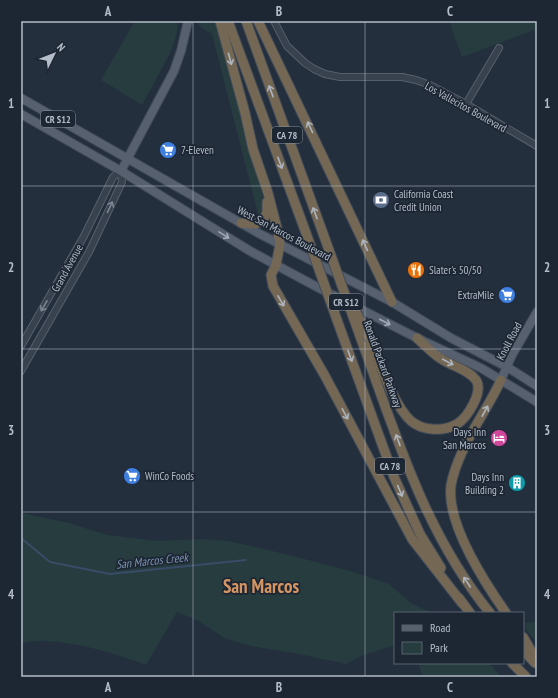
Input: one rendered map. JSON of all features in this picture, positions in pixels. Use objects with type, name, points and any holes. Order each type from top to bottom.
[{"type":"highway","points":[[220,21],[245,113],[253,149],[268,193],[280,244],[276,265],[271,275],[273,286],[325,376],[412,539],[462,603]]},
{"type":"highway","name":"CA 78","points":[[228,21],[404,502],[420,534],[462,603],[469,612]]},
{"type":"highway","name":"Ronald Packard Parkway","points":[[246,21],[410,472],[440,538],[461,572],[489,612]]},
{"type":"highway","points":[[258,21],[392,302]]},
{"type":"highway","points":[[241,223],[255,224],[263,220],[267,212],[268,193]]},
{"type":"highway","points":[[341,283],[370,340],[399,406],[412,421],[420,427],[438,430],[456,424],[468,413],[475,400],[478,393],[477,381],[471,374],[440,358],[417,338]]},
{"type":"highway","points":[[501,380],[462,451],[451,485],[451,502],[454,516],[472,557],[505,612]]},
{"type":"highway","points":[[524,639],[537,661]]},
{"type":"highway","points":[[524,651],[537,665]]},
{"type":"highway","points":[[513,664],[526,677]]},
{"type":"main road","name":"Grand Avenue","points":[[121,171],[174,70],[181,51],[188,21]]},
{"type":"main road","name":"West San Marcos Boulevard","points":[[21,98],[241,223],[392,302],[451,338],[507,367],[537,386]]},
{"type":"main road","name":"CR S12","points":[[21,114],[121,171],[250,251],[417,338],[481,368],[537,402]]},
{"type":"main road","name":"Knoll Road","points":[[501,380],[512,355],[537,312]]},
{"type":"street","name":"Los Vallecitos Boulevard","points":[[274,21],[287,46],[305,64],[314,69],[325,74],[340,77],[402,77],[416,80],[430,85],[466,104],[537,146]]},
{"type":"street","points":[[466,104],[499,48]]},
{"type":"street","name":"Grand Avenue","points":[[21,346],[84,236],[113,177],[121,171]]},
{"type":"street","name":"Grand Avenue","points":[[21,371],[89,252],[122,182],[121,171]]},
{"type":"green space","points":[[135,21],[179,21],[175,40],[169,55],[142,105],[101,80]]},
{"type":"green space","points":[[199,21],[215,21],[263,199],[264,211],[259,218],[212,34],[198,24]]},
{"type":"green space","points":[[449,21],[537,21],[537,32],[534,30],[462,57]]},
{"type":"green space","points":[[21,513],[69,523],[107,535],[157,541],[203,539],[229,541],[293,556],[350,571],[389,584],[411,603],[430,612],[394,612],[394,645],[361,656],[346,664],[251,646],[224,638],[199,621],[177,612],[146,665],[85,646],[43,641],[21,643]]},
{"type":"green space","points":[[537,622],[537,643],[526,630],[525,623]]},
{"type":"green space","points":[[418,664],[490,664],[502,677],[423,677]]},
{"type":"waterway","name":"San Marcos Creek","points":[[21,538],[50,562],[110,574],[246,560]]},
{"type":"place","name":"7-Eleven","points":[[168,150]]},
{"type":"place","name":"California Coast Credit Union","points":[[381,200]]},
{"type":"place","name":"Slater's 50/50","points":[[416,270]]},
{"type":"place","name":"ExtraMile","points":[[507,295]]},
{"type":"place","name":"Days Inn San Marcos","points":[[499,438]]},
{"type":"place","name":"WinCo Foods","points":[[132,476]]},
{"type":"place","name":"Days Inn Building 2","points":[[517,483]]},
{"type":"district","name":"San Marcos","points":[[261,586]]}]
